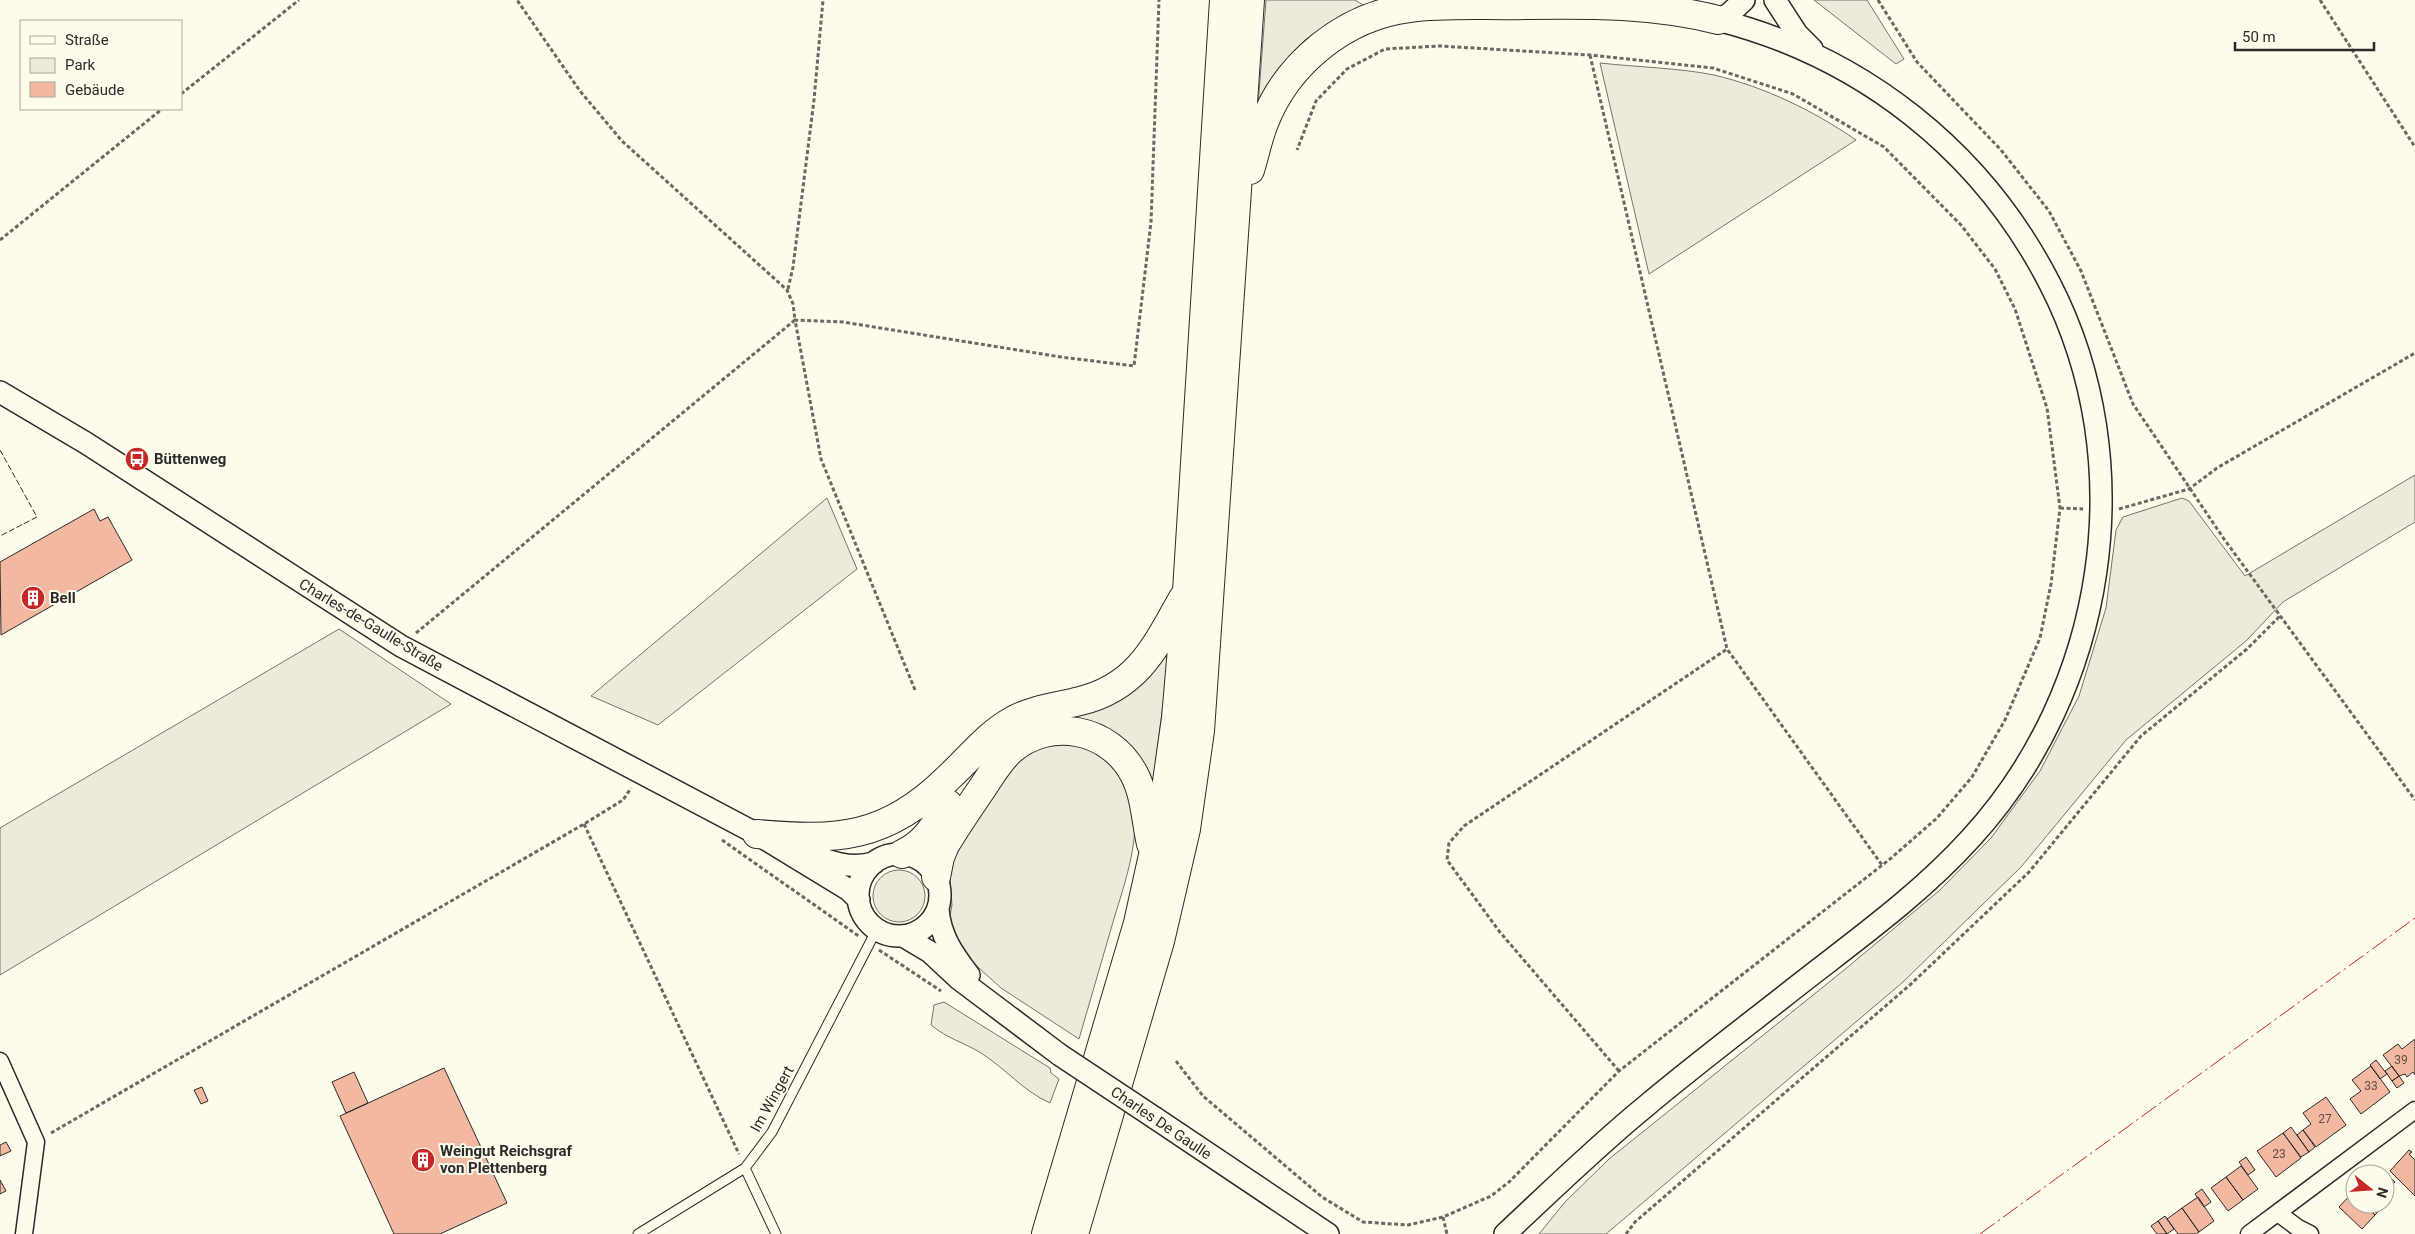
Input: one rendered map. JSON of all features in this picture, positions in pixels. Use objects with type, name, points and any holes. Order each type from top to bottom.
[{"type":"highway","points":[[1046,1234],[1138,923],[1154,859],[1163,810],[1176,718],[1187,591],[1224,0]]},
{"type":"highway","points":[[1074,1234],[1160,941],[1186,829],[1200,731],[1250,0]]},
{"type":"highway","points":[[1393,0],[1428,6]]},
{"type":"highway","points":[[1236,217],[1264,122],[1284,86],[1297,69],[1317,49],[1346,29],[1386,13],[1428,6],[1614,5],[1686,12],[1721,10]]},
{"type":"highway","points":[[756,834],[824,838],[852,834],[874,828],[915,807],[933,793],[1002,727],[1023,715],[1094,697],[1121,684],[1143,665],[1152,653],[1187,591]]},
{"type":"highway","points":[[936,876],[945,845],[1001,761],[1010,751],[1034,736],[1061,730],[1074,731],[1099,738],[1120,753],[1128,763],[1140,786],[1154,859]]},
{"type":"highway","points":[[902,854],[915,848],[929,835],[968,774],[983,745]]},
{"type":"street","points":[[1721,10],[1729,14],[1744,0]]},
{"type":"street","points":[[1775,0],[1797,34],[1817,55]]},
{"type":"street","points":[[1505,1234],[1573,1170],[1644,1108],[1921,887],[1967,843],[2017,779],[2049,725],[2079,650],[2095,580],[2101,509],[2096,434],[2080,360],[2053,290],[2026,240],[1993,194],[1942,138],[1883,92],[1817,55],[1774,37],[1721,10]]},
{"type":"street","name":"Charles-de-Gaulle-Straße","points":[[0,392],[86,444],[401,646],[756,834],[849,890],[859,900]]},
{"type":"street","name":"Charles-de-Gaulle-Straße","points":[[756,834],[844,866],[859,867],[874,863]]},
{"type":"street","points":[[902,854],[922,861],[936,876],[940,889],[938,909],[924,928],[903,936],[889,934],[873,936],[859,900],[858,892],[863,876],[874,863],[887,856],[902,854]]},
{"type":"street","name":"Charles De Gaulle","points":[[938,909],[939,927],[950,949],[980,991],[996,1008]]},
{"type":"street","name":"Charles De Gaulle","points":[[903,936],[930,952],[959,980],[1060,1055],[1328,1234]]},
{"type":"street","points":[[0,1062],[36,1142],[24,1234]]},
{"type":"street","points":[[2248,1234],[2415,1110]]},
{"type":"street","points":[[1526,1234],[1573,1170]]},
{"type":"street","points":[[2278,1213],[2298,1228],[2310,1234]]},
{"type":"lane","name":"Im Wingert","points":[[638,1234],[745,1168],[772,1132],[873,936]]},
{"type":"lane","points":[[745,1168],[776,1234]]},
{"type":"path","points":[[182,93],[299,0]]},
{"type":"path","points":[[517,0],[580,91],[622,141],[788,290],[793,304],[822,459],[915,690]]},
{"type":"path","points":[[788,290],[799,218],[823,0]]},
{"type":"path","points":[[401,646],[795,320],[843,322],[1061,357],[1134,366],[1151,222],[1159,0]]},
{"type":"path","points":[[1878,0],[1917,62],[2001,150],[2049,211],[2081,270],[2133,404],[2189,489],[2415,800]]},
{"type":"path","points":[[2320,0],[2415,147]]},
{"type":"path","points":[[1176,1061],[1203,1096],[1322,1197],[1363,1222],[1408,1225],[1443,1216],[1492,1196],[1510,1182],[1619,1071],[1882,865],[1937,818],[1972,777],[2005,720],[2040,638],[2051,584],[2060,508],[2047,408],[2015,309],[1995,269],[1961,225],[1884,148],[1793,94],[1713,68],[1590,55],[1440,46],[1385,49],[1347,70],[1316,101],[1297,150]]},
{"type":"path","points":[[1590,55],[1728,649],[1882,865]]},
{"type":"path","points":[[0,240],[161,110]]},
{"type":"path","points":[[2101,509],[2122,509],[2189,489],[2216,468],[2415,353]]},
{"type":"path","points":[[1626,1234],[1643,1216],[1911,984],[2029,872],[2141,736],[2246,649],[2281,615]]},
{"type":"path","points":[[1619,1071],[1500,931],[1447,860],[1449,844],[1464,826],[1728,649]]},
{"type":"path","points":[[36,1142],[584,824],[623,800],[640,772]]},
{"type":"path","points":[[584,824],[745,1168]]},
{"type":"path","points":[[716,835],[873,936],[947,995]]},
{"type":"path","points":[[1443,1216],[1447,1234]]},
{"type":"green space","points":[[1266,0],[1355,0],[1365,6],[1306,39],[1281,66],[1258,106]]},
{"type":"green space","points":[[1814,0],[1867,0],[1904,59],[1896,64]]},
{"type":"green space","points":[[1600,63],[1687,71],[1733,80],[1788,101],[1823,119],[1856,140],[1649,274]]},
{"type":"green space","points":[[2415,475],[2415,522],[2283,602],[2246,641],[2126,740],[2021,867],[1903,982],[1606,1234],[1539,1234],[1565,1202],[1609,1159],[1843,971],[1940,890],[1991,838],[2040,771],[2079,696],[2106,608],[2116,530],[2123,517],[2182,498],[2189,501],[2245,576]]},
{"type":"green space","points":[[827,498],[857,569],[658,725],[591,696]]},
{"type":"green space","points":[[339,629],[451,704],[0,975],[0,828]]},
{"type":"green space","points":[[1170,650],[1153,782],[1144,766],[1057,721],[1148,676]]},
{"type":"green space","points":[[1071,743],[1083,746],[1103,756],[1119,770],[1130,790],[1135,818],[1132,850],[1125,882],[1079,1039],[1001,988],[958,949],[949,922],[952,905],[949,868],[956,852],[1011,769],[1026,753],[1050,744]]},
{"type":"green space","points":[[899,870],[909,872],[917,878],[923,886],[925,896],[923,906],[917,914],[909,920],[899,922],[889,920],[881,914],[875,906],[873,896],[875,886],[881,878],[889,872]]},
{"type":"green space","points":[[944,1002],[1050,1068],[1051,1073],[1059,1079],[1050,1103],[1031,1092],[981,1053],[943,1034],[931,1025],[934,1005]]},
{"type":"building","name":"Bell","points":[[94,509],[100,521],[108,517],[132,560],[1,635],[0,562]]},
{"type":"building","points":[[2415,1039],[2415,1075],[2413,1072],[2407,1077],[2405,1074],[2399,1076],[2383,1055],[2398,1044],[2402,1049]]},
{"type":"building","points":[[2376,1060],[2387,1074],[2380,1079],[2370,1065]]},
{"type":"building","points":[[2371,1066],[2390,1092],[2361,1114],[2350,1099],[2361,1091],[2352,1080]]},
{"type":"building","points":[[2392,1066],[2399,1076],[2392,1081],[2385,1071]]},
{"type":"building","name":"Weingut Reichsgraf von Plettenberg","points":[[444,1068],[507,1203],[440,1234],[394,1234],[340,1116]]},
{"type":"building","points":[[354,1072],[368,1103],[346,1113],[332,1082]]},
{"type":"building","points":[[2399,1076],[2404,1083],[2397,1088],[2392,1081]]},
{"type":"building","points":[[202,1087],[208,1101],[201,1104],[194,1090]]},
{"type":"building","points":[[2326,1097],[2346,1125],[2316,1147],[2303,1130],[2311,1124],[2303,1113]]},
{"type":"building","points":[[2291,1127],[2309,1152],[2301,1157],[2283,1133]]},
{"type":"building","points":[[2303,1130],[2315,1147],[2309,1152],[2297,1135]]},
{"type":"building","points":[[2283,1133],[2301,1158],[2276,1177],[2257,1151]]},
{"type":"building","points":[[6,1142],[11,1151],[0,1156],[0,1145]]},
{"type":"building","points":[[2409,1150],[2412,1152],[2409,1154],[2415,1160],[2415,1196],[2395,1176],[2395,1165]]},
{"type":"building","points":[[2246,1157],[2255,1170],[2248,1175],[2239,1162]]},
{"type":"building","points":[[2241,1166],[2258,1189],[2243,1200],[2226,1177]]},
{"type":"building","points":[[2226,1177],[2243,1200],[2228,1211],[2211,1188]]},
{"type":"building","points":[[0,1180],[6,1191],[0,1194]]},
{"type":"building","points":[[2202,1189],[2211,1202],[2204,1207],[2195,1194]]},
{"type":"building","points":[[2198,1197],[2214,1221],[2199,1232],[2182,1208]]},
{"type":"building","points":[[2345,1201],[2345,1213],[2339,1207]]},
{"type":"building","points":[[2182,1208],[2199,1232],[2196,1234],[2178,1234],[2167,1219]]},
{"type":"building","points":[[2346,1214],[2375,1215],[2362,1229]]},
{"type":"building","points":[[2165,1216],[2174,1229],[2167,1234],[2158,1221]]},
{"type":"building","points":[[2158,1221],[2167,1234],[2157,1234],[2151,1226]]},
{"type":"fence","points":[[0,450],[37,517],[0,536]]},
{"type":"power","points":[[1980,1234],[2415,918]]},
{"type":"place","name":"Büttenweg","points":[[137,459]]},
{"type":"place","name":"Bell","points":[[33,598]]},
{"type":"place","name":"Weingut Reichsgraf von Plettenberg","points":[[423,1160]]}]
